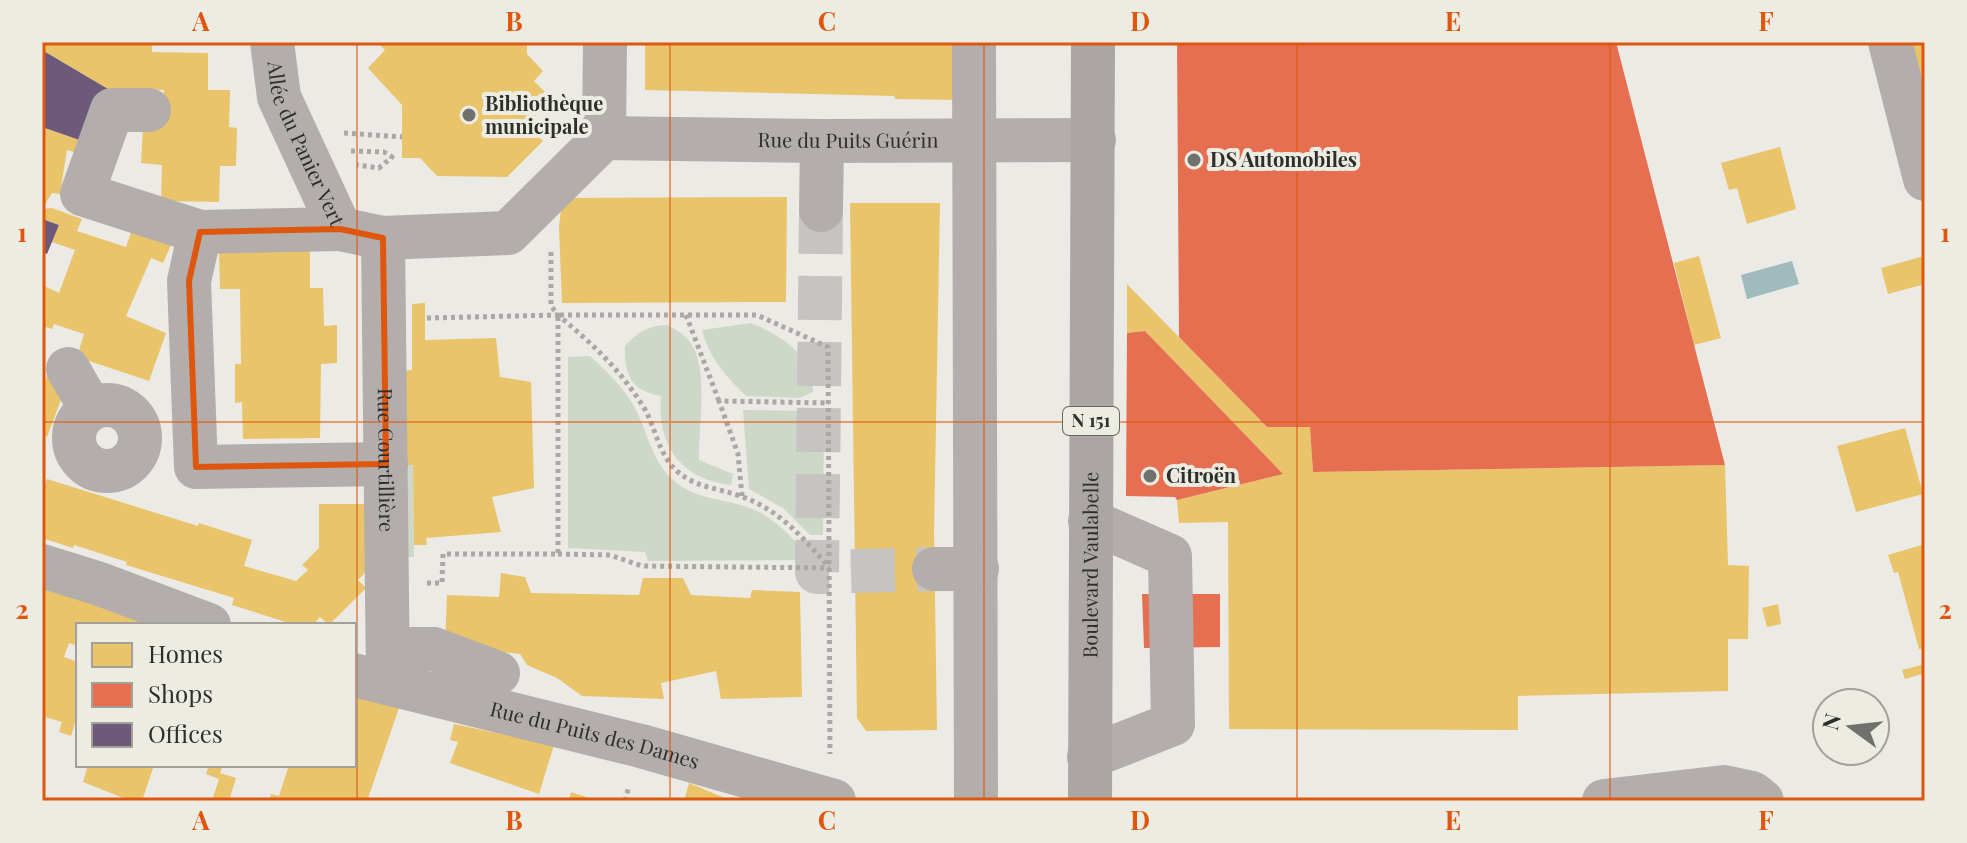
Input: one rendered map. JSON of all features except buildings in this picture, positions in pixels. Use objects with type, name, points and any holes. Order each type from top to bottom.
[{"type":"main road","name":"Boulevard Vaulabelle","points":[[1090,801],[1093,42]]},
{"type":"street","name":"Allée du Panier Vert","points":[[272,42],[279,97],[329,150],[340,229],[383,238],[508,233],[604,138]]},
{"type":"street","points":[[604,138],[605,42]]},
{"type":"street","points":[[974,42],[974,141],[956,569],[976,801]]},
{"type":"street","points":[[1890,42],[1925,179]]},
{"type":"street","points":[[149,110],[112,110],[82,194],[200,232],[340,229]]},
{"type":"street","name":"Rue du Puits Guérin","points":[[604,138],[1094,140]]},
{"type":"street","points":[[821,210],[822,141]]},
{"type":"street","points":[[196,467],[189,281],[200,232]]},
{"type":"street","name":"Rue Courtillière","points":[[371,679],[386,464],[383,238]]},
{"type":"street","points":[[68,369],[69,435],[86,464],[105,472],[125,467],[137,451],[196,467],[386,464]]},
{"type":"street","points":[[1089,757],[1173,724],[1170,556],[1090,521]]},
{"type":"street","points":[[42,566],[203,623]]},
{"type":"street","points":[[371,679],[403,649],[434,649],[498,673]]},
{"type":"street","name":"Rue du Puits des Dames","points":[[371,679],[826,790]]},
{"type":"street","points":[[1604,801],[1724,787],[1752,793],[1762,801]]},
{"type":"path","points":[[329,150],[342,133],[402,137]]},
{"type":"path","points":[[329,150],[384,152],[392,157],[379,168],[329,150]]},
{"type":"path","points":[[551,306],[611,361],[644,406],[661,450],[677,472],[701,486],[742,496],[786,519],[830,568]]},
{"type":"path","points":[[558,315],[558,554]]},
{"type":"path","points":[[686,315],[738,454],[742,496]]},
{"type":"path","points":[[418,318],[757,315],[828,347],[831,721],[826,790]]},
{"type":"path","points":[[719,401],[829,403]]},
{"type":"path","points":[[423,583],[442,583],[443,554],[610,555],[642,566],[830,568]]},
{"type":"highlighted area","points":[[340,229],[383,238],[386,464],[196,467],[189,281],[200,232]]},
{"type":"green space","points":[[751,323],[793,348],[807,367],[813,392],[799,398],[746,396],[732,381],[714,358],[702,330]]},
{"type":"green space","points":[[667,325],[687,338],[697,356],[701,385],[699,460],[733,474],[731,485],[698,476],[675,457],[663,430],[661,396],[636,386],[628,373],[625,346],[643,331]]},
{"type":"green space","points":[[590,356],[628,396],[655,455],[671,478],[689,491],[750,508],[768,517],[811,560],[648,561],[645,552],[568,548],[568,357]]},
{"type":"green space","points":[[743,410],[824,411],[823,535],[810,535],[783,508],[749,489]]},
{"type":"green space","points":[[413,465],[414,557],[403,557],[401,466]]},
{"type":"water","points":[[1792,261],[1799,284],[1747,299],[1741,275]]},
{"type":"tunnel","points":[[821,210],[817,572],[934,569]]},
{"type":"place","name":"Bibliothèque municipale","points":[[469,115]]},
{"type":"place","name":"DS Automobiles","points":[[1194,160]]},
{"type":"place","name":"Citroën","points":[[1150,476]]}]
